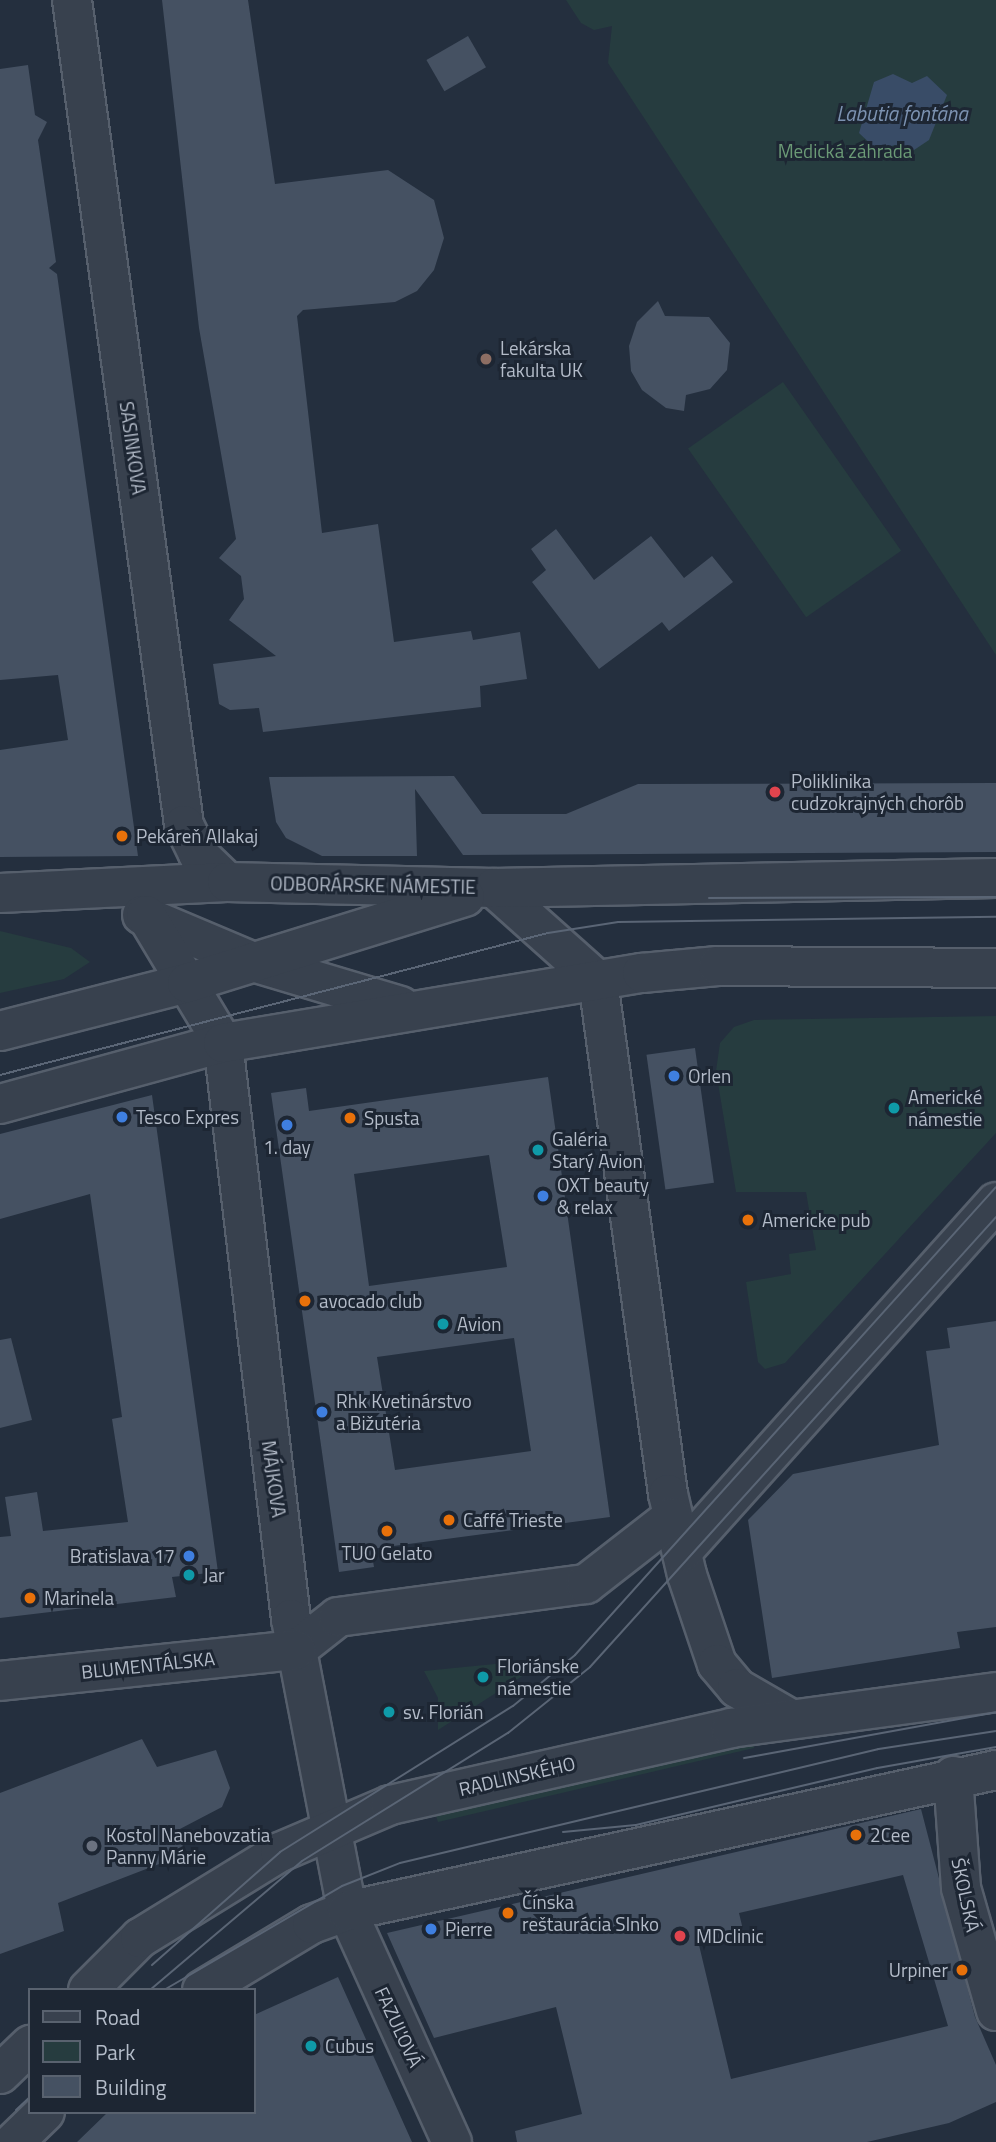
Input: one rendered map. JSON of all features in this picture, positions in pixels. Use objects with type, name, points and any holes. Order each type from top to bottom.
[{"type":"street","name":"SASINKOVA","points":[[72,0],[184,825],[198,855],[227,882]]},
{"type":"street","points":[[494,888],[996,878]]},
{"type":"street","name":"ODBORÁRSKE NÁMESTIE","points":[[0,893],[227,882],[494,888]]},
{"type":"street","name":"ODBORÁRSKE NÁMESTIE","points":[[0,1031],[187,983],[494,888]]},
{"type":"street","points":[[494,888],[598,981],[677,1534],[701,1629],[717,1664],[737,1688],[789,1718]]},
{"type":"street","name":"ODBORÁRSKE NÁMESTIE","points":[[0,893],[146,915],[253,962],[410,1008]]},
{"type":"street","points":[[146,915],[223,1043]]},
{"type":"street","points":[[598,981],[710,966],[996,968]]},
{"type":"street","name":"ODBORÁRSKE NÁMESTIE","points":[[0,1104],[223,1043],[410,1008],[598,981]]},
{"type":"street","name":"MÁJKOVA","points":[[223,1043],[293,1634],[334,1830],[347,1911]]},
{"type":"street","points":[[293,1634],[338,1617],[586,1584],[677,1534],[996,1202]]},
{"type":"street","name":"BLUMENTÁLSKA","points":[[0,1681],[241,1655],[293,1634]]},
{"type":"street","name":"RADLINSKÉHO","points":[[90,1988],[140,1938],[280,1852],[390,1805],[789,1718],[996,1692]]},
{"type":"street","points":[[205,1988],[312,1924],[347,1911],[953,1776],[996,1770]]},
{"type":"street","name":"ŠKOLSKÁ","points":[[953,1776],[961,1888],[996,2011]]},
{"type":"street","name":"FAZUĽOVÁ","points":[[347,1911],[452,2142]]},
{"type":"street","points":[[0,2074],[28,2047]]},
{"type":"street","points":[[14,2142],[43,2114]]},
{"type":"green space","name":"Medická záhrada","points":[[566,0],[996,0],[996,655],[608,63],[612,26],[594,30],[581,23]]},
{"type":"green space","points":[[783,382],[901,551],[806,617],[688,449]]},
{"type":"green space","points":[[0,931],[71,948],[90,962],[64,979],[0,993]]},
{"type":"green space","points":[[996,1016],[996,1133],[785,1363],[765,1369],[758,1362],[746,1282],[791,1274],[789,1254],[816,1250],[806,1192],[736,1192],[716,1071],[720,1043],[734,1027],[754,1020]]},
{"type":"green space","points":[[535,1660],[524,1675],[438,1730],[438,1698],[424,1671]]},
{"type":"green space","points":[[755,1740],[754,1748],[438,1822],[435,1813]]},
{"type":"water","name":"Labutia fontána","points":[[893,74],[912,83],[927,76],[947,95],[929,140],[911,152],[895,145],[877,150],[859,133],[874,82]]},
{"type":"building","points":[[162,0],[248,0],[275,184],[388,170],[434,200],[444,238],[434,270],[417,291],[395,302],[303,310],[297,316],[322,533],[378,524],[394,642],[471,631],[473,640],[520,632],[527,679],[480,686],[481,707],[263,732],[259,708],[230,710],[219,704],[213,664],[276,656],[229,620],[244,599],[241,576],[219,558],[236,539],[199,328]]},
{"type":"building","points":[[468,36],[486,67],[444,91],[426,60]]},
{"type":"building","points":[[28,65],[35,115],[47,122],[38,140],[56,262],[49,268],[57,274],[138,856],[0,857],[0,750],[68,740],[58,675],[0,680],[0,69]]},
{"type":"building","points":[[658,301],[665,316],[709,317],[730,343],[727,370],[710,389],[686,395],[684,411],[666,408],[642,390],[631,371],[629,346],[637,322]]},
{"type":"building","points":[[556,529],[594,580],[651,536],[684,578],[712,556],[733,582],[669,631],[662,622],[599,669],[532,582],[546,570],[531,549]]},
{"type":"building","points":[[454,776],[482,814],[566,814],[638,784],[996,783],[996,852],[463,855],[415,789],[417,856],[322,856],[286,838],[276,822],[269,777]]},
{"type":"building","points":[[695,1048],[714,1183],[665,1189],[646,1055]]},
{"type":"building","name":"Avion","points":[[548,1077],[610,1517],[371,1549],[374,1567],[339,1572],[271,1093],[306,1088],[309,1111]],"holes":[[[489,1155],[507,1267],[369,1286],[354,1174]],[[514,1338],[531,1451],[395,1470],[377,1357]]]},
{"type":"building","points":[[152,1095],[218,1572],[172,1577],[176,1597],[0,1618],[0,1537],[11,1536],[5,1497],[37,1492],[43,1531],[128,1522],[112,1419],[122,1417],[90,1194],[0,1219],[0,1134]]},
{"type":"building","points":[[996,1321],[996,1627],[957,1632],[960,1648],[772,1678],[748,1520],[793,1474],[939,1445],[926,1351],[950,1348],[947,1328]]},
{"type":"building","points":[[11,1338],[32,1420],[0,1428],[0,1340]]},
{"type":"building","name":"Kostol Nanebovzatia Panny Márie","points":[[142,1739],[157,1767],[216,1750],[230,1788],[222,1807],[178,1830],[185,1854],[58,1903],[64,1931],[0,1954],[0,1793]]},
{"type":"building","points":[[921,1809],[975,2017],[996,2065],[996,2102],[949,2123],[867,2142],[517,2142],[515,2131],[582,2114],[556,2007],[434,2038],[387,1933]],"holes":[[[903,1875],[948,2026],[731,2079],[699,1945],[744,1934],[739,1913]]]},
{"type":"building","name":"Cubus","points":[[338,1977],[412,2142],[77,2142],[106,2114],[256,2114],[256,2014]]},
{"type":"tram line","points":[[709,898],[996,897]]},
{"type":"tram line","points":[[0,1075],[548,933],[618,922],[996,917]]},
{"type":"tram line","points":[[152,1965],[280,1852],[513,1706],[575,1655],[996,1187]]},
{"type":"tram line","points":[[152,1988],[302,1861],[508,1733],[590,1667],[996,1217]]},
{"type":"tram line","points":[[744,1758],[996,1712]]},
{"type":"tram line","points":[[167,1988],[342,1886],[400,1863],[878,1749],[996,1731]]},
{"type":"tram line","points":[[563,1832],[636,1825],[877,1768],[996,1747]]},
{"type":"tram line","points":[[16,2110],[28,2099]]},
{"type":"place","name":"Lekárska fakulta UK","points":[[486,359]]},
{"type":"place","name":"Poliklinika cudzokrajných chorôb","points":[[775,792]]},
{"type":"place","name":"Pekáreň Allakaj","points":[[122,836]]},
{"type":"place","name":"Orlen","points":[[674,1076]]},
{"type":"place","name":"Americké námestie","points":[[894,1108]]},
{"type":"place","name":"Tesco Expres","points":[[122,1117]]},
{"type":"place","name":"Spusta","points":[[350,1118]]},
{"type":"place","name":"1. day","points":[[287,1125]]},
{"type":"place","name":"Galéria Starý Avion","points":[[538,1150]]},
{"type":"place","name":"OXT beauty & relax","points":[[543,1196]]},
{"type":"place","name":"Americke pub","points":[[748,1220]]},
{"type":"place","name":"avocado club","points":[[305,1301]]},
{"type":"place","name":"Avion","points":[[443,1324]]},
{"type":"place","name":"Rhk Kvetinárstvo a Bižutéria","points":[[322,1412]]},
{"type":"place","name":"Caffé Trieste","points":[[449,1520]]},
{"type":"place","name":"TUO Gelato","points":[[387,1531]]},
{"type":"place","name":"Bratislava 17","points":[[189,1556]]},
{"type":"place","name":"Jar","points":[[189,1575]]},
{"type":"place","name":"Marinela","points":[[30,1598]]},
{"type":"place","name":"Floriánske námestie","points":[[483,1677]]},
{"type":"place","name":"sv. Florián","points":[[389,1712]]},
{"type":"place","name":"2Cee","points":[[856,1835]]},
{"type":"place","name":"Kostol Nanebovzatia Panny Márie","points":[[92,1846]]},
{"type":"place","name":"Čínska reštaurácia Slnko","points":[[508,1913]]},
{"type":"place","name":"Pierre","points":[[431,1929]]},
{"type":"place","name":"MDclinic","points":[[680,1936]]},
{"type":"place","name":"Urpiner","points":[[962,1970]]},
{"type":"place","name":"Cubus","points":[[311,2046]]}]
